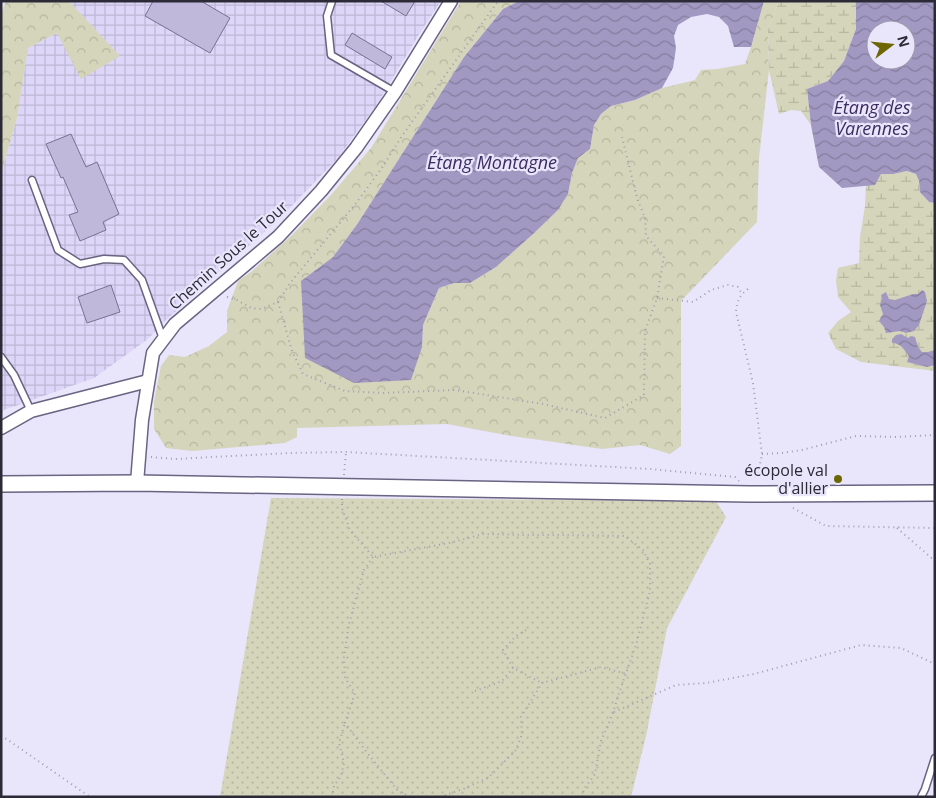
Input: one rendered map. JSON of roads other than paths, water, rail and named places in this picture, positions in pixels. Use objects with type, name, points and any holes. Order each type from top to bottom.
[{"type":"street","name":"Chemin Sous le Tour","points":[[137,483],[142,420],[153,353],[176,324],[278,237],[321,191],[356,148],[395,92],[451,1]]},
{"type":"street","points":[[1,428],[31,411],[148,381]]},
{"type":"street","points":[[1,484],[137,483],[749,494],[935,493]]},
{"type":"lane","points":[[332,1],[327,16],[331,55],[395,92]]},
{"type":"lane","points":[[32,180],[58,250],[80,264],[104,259],[124,260],[142,280],[163,339]]},
{"type":"lane","points":[[1,357],[14,374],[31,411]]},
{"type":"lane","points":[[921,797],[935,758]]},
{"type":"water","name":"Étang Montagne","points":[[519,1],[764,1],[751,47],[734,47],[728,26],[719,17],[707,14],[691,17],[678,25],[674,36],[676,48],[673,68],[662,88],[635,100],[611,106],[601,114],[594,125],[590,149],[578,158],[572,173],[568,194],[558,210],[496,267],[470,283],[454,283],[439,288],[423,325],[422,347],[411,380],[354,383],[305,358],[301,281],[333,257],[358,223],[464,57],[503,9]]},
{"type":"water","name":"Étang des Varennes","points":[[856,1],[935,1],[935,203],[929,202],[920,192],[916,174],[907,171],[881,174],[875,185],[842,188],[819,167],[811,125],[807,89],[828,81],[844,61],[856,29]]},
{"type":"water","points":[[922,290],[925,292],[927,301],[919,325],[914,331],[886,333],[879,321],[883,314],[880,305],[881,295],[886,292],[889,299],[895,300],[918,294]]},
{"type":"water","points":[[901,334],[908,338],[911,336],[915,337],[918,347],[922,352],[935,350],[935,365],[927,367],[907,362],[909,356],[904,349],[898,344],[892,343],[892,339],[896,335]]},
{"type":"place","name":"écopole val d'allier","points":[[838,479]]}]
